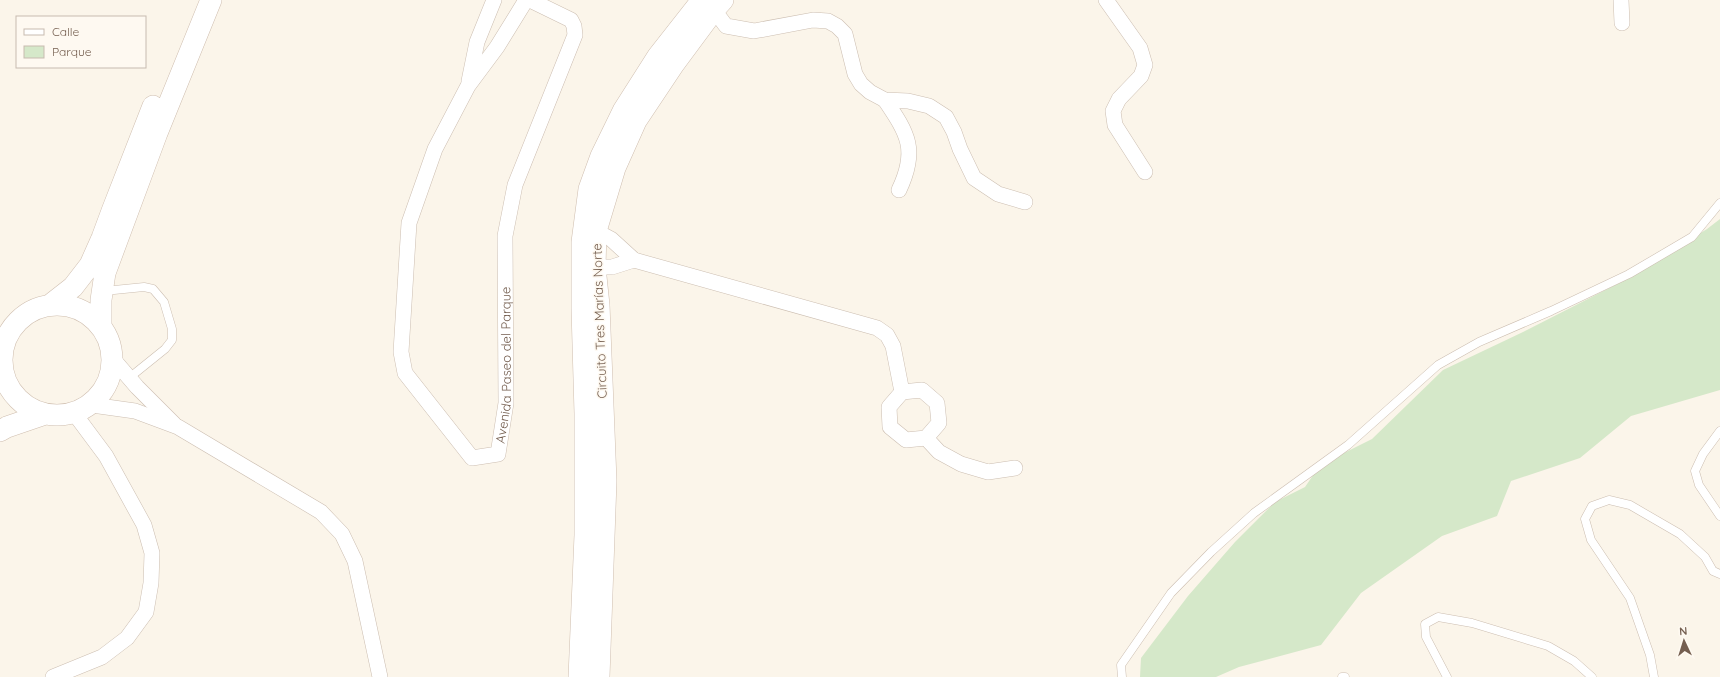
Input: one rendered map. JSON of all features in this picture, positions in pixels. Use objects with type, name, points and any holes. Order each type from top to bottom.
[{"type":"street","points":[[50,305],[73,287],[90,265],[196,0]]},
{"type":"street","points":[[101,326],[105,273],[157,133],[211,0]]},
{"type":"street","name":"Avenida Paseo del Parque","points":[[468,86],[477,42],[494,0]]},
{"type":"street","name":"Avenida Paseo del Parque","points":[[526,0],[497,47],[468,86],[434,149],[409,224],[402,313],[401,352],[405,373],[472,458],[498,454],[506,403],[505,236],[515,185],[575,35],[574,26],[571,20],[530,0]]},
{"type":"street","points":[[1106,0],[1140,48],[1145,65],[1141,76],[1120,99],[1113,111],[1115,126],[1145,172]]},
{"type":"street","points":[[1621,0],[1622,23]]},
{"type":"street","points":[[713,4],[726,26],[754,31],[813,20],[828,21],[837,26],[845,34],[855,74],[861,84],[870,92],[885,100],[908,101],[929,106],[946,117],[974,178],[998,194],[1025,202]]},
{"type":"street","name":"Circuito Tres Marías Norte","points":[[599,677],[606,481],[599,305],[595,267],[596,231],[615,168],[636,121],[713,4]]},
{"type":"street","name":"Circuito Tres Marías Norte","points":[[579,677],[585,536],[585,414],[582,242],[589,189],[601,156],[623,111],[658,56],[713,4]]},
{"type":"street","points":[[885,100],[904,128],[910,151],[907,173],[900,190]]},
{"type":"street","points":[[596,231],[611,239],[634,260],[877,328],[887,336],[893,346],[902,392]]},
{"type":"street","points":[[595,267],[612,267],[634,260]]},
{"type":"street","points":[[83,409],[106,386],[112,373],[112,347],[108,336],[91,315],[78,308],[64,305],[50,305],[36,308],[24,315],[14,324],[2,349],[1,376],[19,401],[31,409],[45,414],[60,415],[83,409],[135,411],[178,427],[321,512],[342,534],[355,561],[380,677]]},
{"type":"street","points":[[113,359],[129,378],[178,427]]},
{"type":"street","points":[[922,390],[937,403],[939,422],[926,438],[906,440],[890,427],[889,407],[902,392],[922,390]]},
{"type":"street","points":[[53,677],[102,657],[127,638],[146,612],[151,583],[152,553],[144,525],[106,456],[83,409]]},
{"type":"street","points":[[0,432],[7,427],[45,414]]},
{"type":"street","points":[[926,438],[939,452],[961,464],[988,472],[1015,468]]},
{"type":"lane","points":[[1122,677],[1121,665],[1171,593],[1211,552],[1254,513],[1348,444],[1438,364],[1479,342],[1551,311],[1629,274],[1692,237],[1720,202]]},
{"type":"lane","points":[[103,291],[144,287],[153,289],[164,302],[172,329],[172,340],[165,349],[129,378]]},
{"type":"lane","points":[[1720,431],[1703,454],[1695,470],[1699,485],[1720,516]]},
{"type":"lane","points":[[1654,677],[1650,655],[1630,598],[1591,540],[1585,519],[1592,506],[1609,500],[1630,505],[1680,534],[1705,557],[1713,571],[1720,574]]},
{"type":"lane","points":[[1447,677],[1426,637],[1425,624],[1438,617],[1472,623],[1548,646],[1574,661],[1592,677]]},
{"type":"green space","points":[[1720,219],[1720,390],[1631,416],[1580,458],[1511,481],[1497,516],[1442,536],[1361,593],[1321,645],[1239,667],[1216,677],[1140,677],[1141,658],[1188,596],[1235,542],[1275,502],[1305,487],[1320,465],[1372,439],[1443,370],[1523,332],[1631,277],[1707,229]]}]
